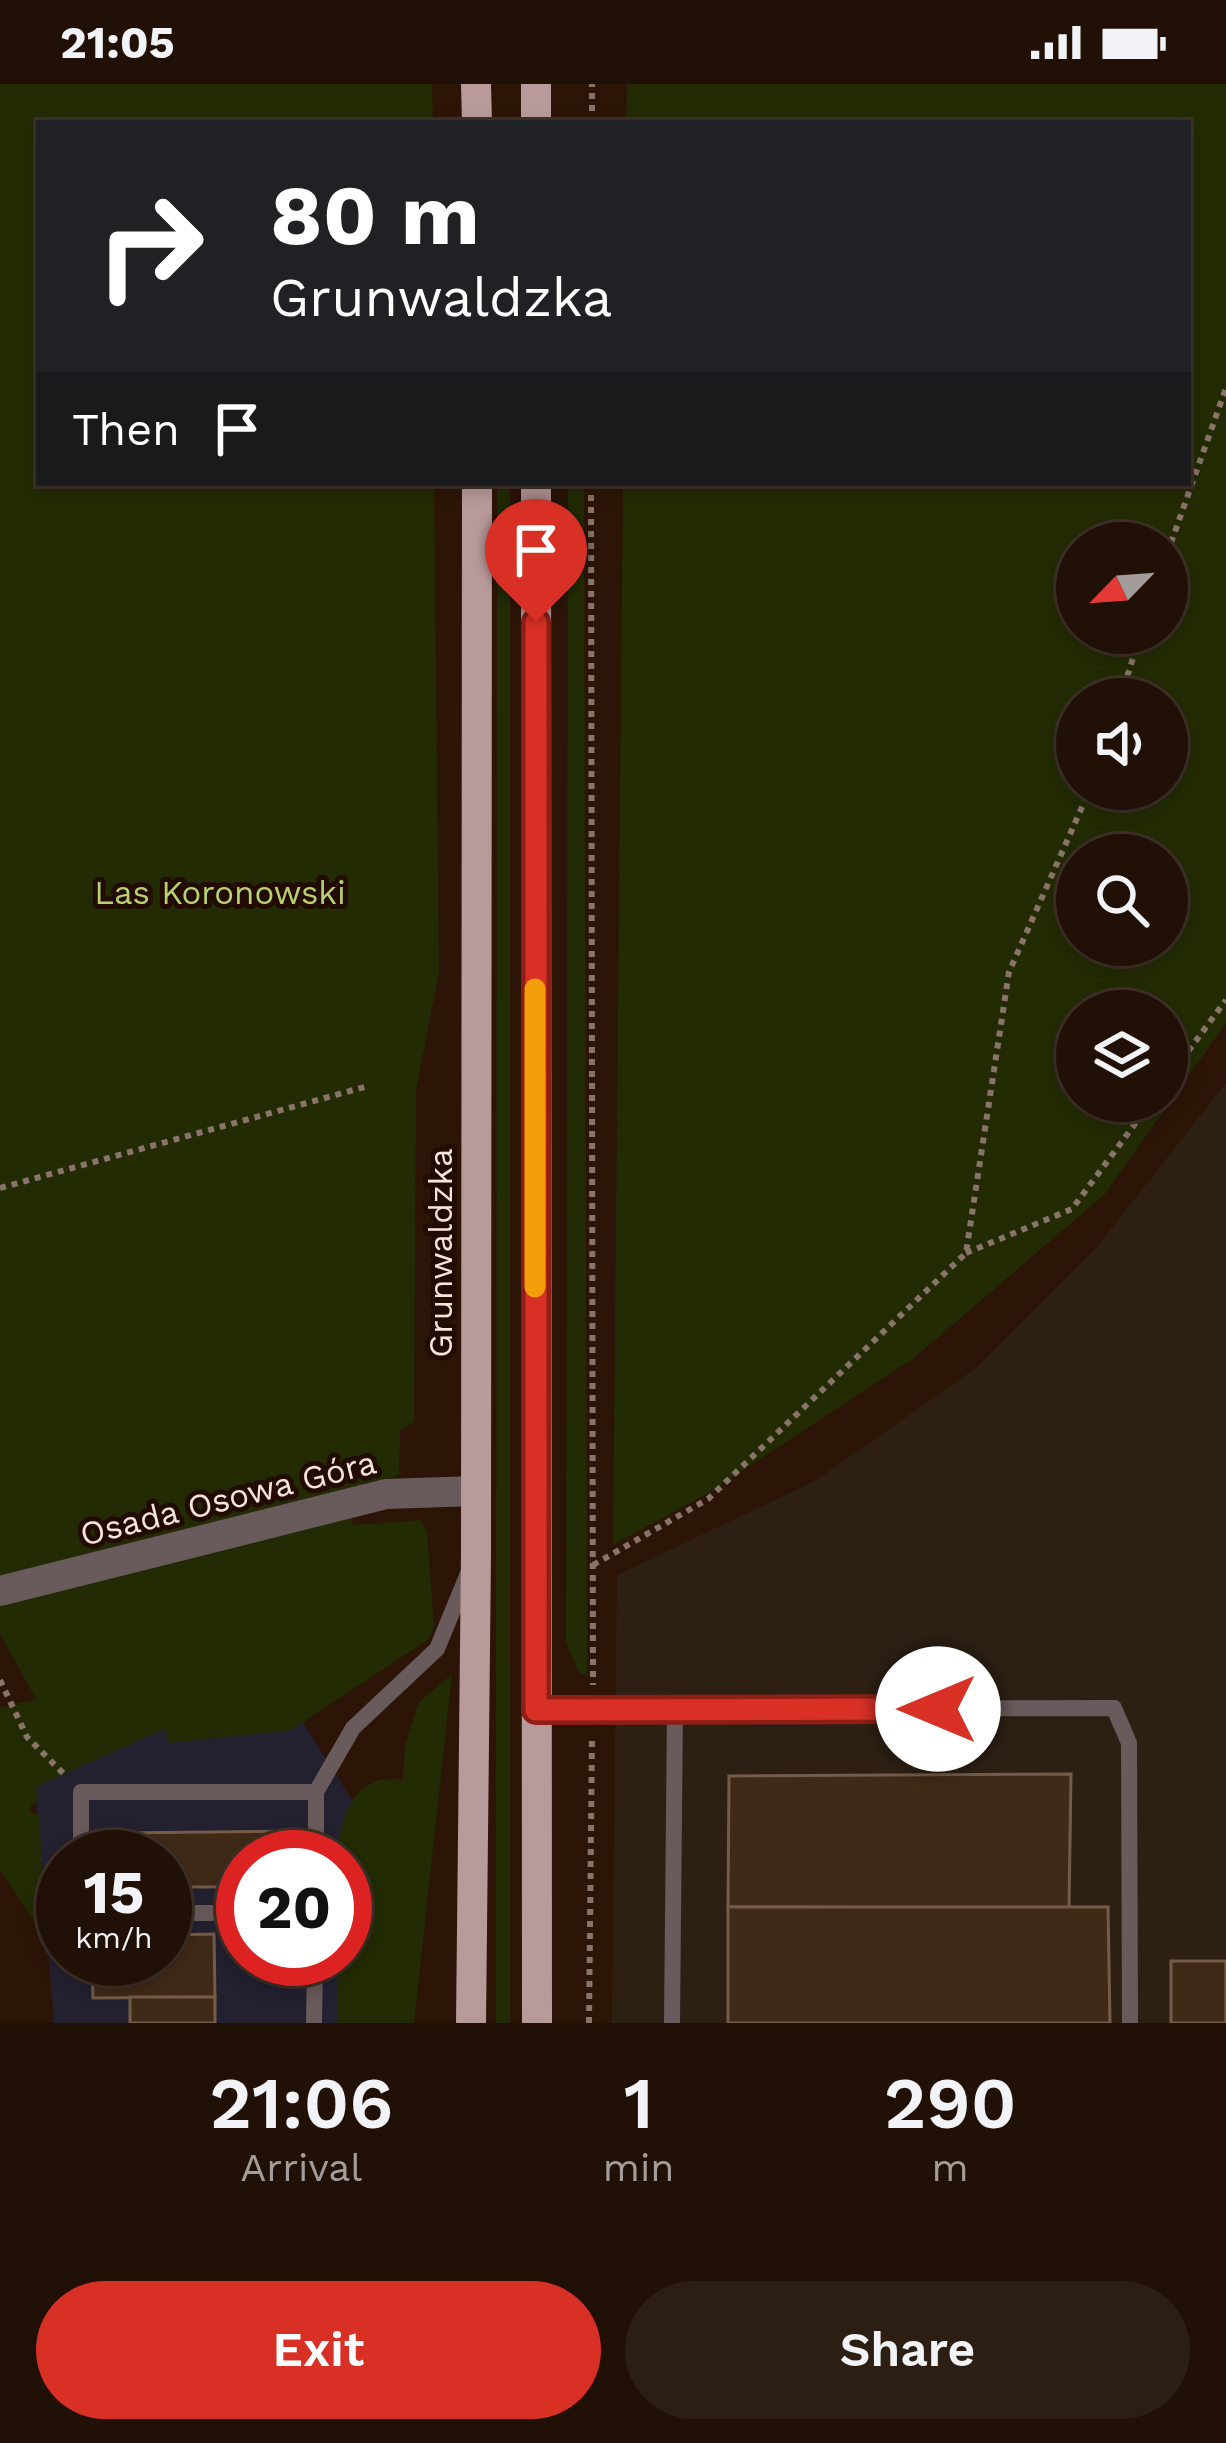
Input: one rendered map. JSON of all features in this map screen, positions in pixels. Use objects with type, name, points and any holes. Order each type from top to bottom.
[{"type":"main road","points":[[476,84],[476,120]]},
{"type":"main road","points":[[536,84],[536,120]]},
{"type":"main road","name":"Grunwaldzka","points":[[471,2023],[477,486]]},
{"type":"main road","points":[[536,486],[537,2023]]},
{"type":"street","name":"Osada Osowa Góra","points":[[0,1591],[386,1494],[476,1491]]},
{"type":"lane","points":[[316,1830],[316,1792],[353,1728],[437,1649],[476,1554]]},
{"type":"lane","points":[[536,1710],[1114,1708],[1129,1743],[1130,2023]]},
{"type":"lane","points":[[672,2023],[675,1710]]},
{"type":"lane","points":[[82,1830],[81,1792],[316,1792]]},
{"type":"lane","points":[[314,2023],[315,1986]]},
{"type":"path","points":[[592,84],[592,120]]},
{"type":"path","points":[[1178,522],[1226,388]]},
{"type":"path","points":[[589,2023],[591,486]]},
{"type":"path","points":[[965,1252],[1010,973],[1081,810]]},
{"type":"path","points":[[1188,1052],[1226,1000]]},
{"type":"path","points":[[0,1189],[368,1087]]},
{"type":"path","points":[[592,1565],[708,1499],[965,1252],[1072,1209],[1136,1122]]},
{"type":"path","points":[[0,1681],[27,1737],[81,1792]]},
{"type":"shaded area","points":[[1226,1083],[1226,2023],[612,2023],[617,1575],[815,1481],[976,1368],[1097,1247]]},
{"type":"shaded area","points":[[291,1704],[359,1811],[358,1830],[216,1830],[216,1986],[347,1986],[345,2023],[54,2023],[51,1986],[192,1986],[192,1830],[38,1830],[34,1777],[169,1719]]},
{"type":"green space","name":"Las Koronowski","points":[[0,84],[432,84],[433,120],[36,120],[36,486],[434,486],[439,972],[416,1090],[414,1422],[400,1430],[399,1475],[344,1491],[353,1525],[421,1520],[427,1532],[434,1626],[429,1639],[291,1730],[169,1743],[164,1729],[38,1786],[38,1801],[30,1807],[30,1812],[39,1815],[40,1830],[36,1830],[36,1924],[0,1870],[0,1708],[36,1699],[0,1634]]},
{"type":"green space","points":[[627,84],[1226,84],[1226,1023],[1188,1077],[1188,990],[1056,990],[1056,1122],[1156,1122],[1105,1194],[914,1358],[710,1492],[613,1545],[623,486],[1191,486],[1191,120],[626,120]]},
{"type":"green space","points":[[497,486],[510,486],[510,2023],[496,2023]]},
{"type":"green space","points":[[568,486],[584,486],[587,1674],[579,1674],[566,1642]]},
{"type":"green space","points":[[452,1674],[414,2023],[337,2023],[337,1986],[372,1986],[372,1830],[341,1830],[342,1826],[362,1790],[373,1782],[403,1780],[405,1745],[419,1702]]},
{"type":"building","points":[[1071,1774],[1069,1908],[728,1907],[729,1776]]},
{"type":"building","points":[[192,1832],[216,1832],[216,1887],[192,1887]]},
{"type":"building","points":[[728,1907],[1108,1907],[1110,2023],[728,2023]]},
{"type":"building","points":[[192,1934],[214,1934],[215,1997],[93,1998],[93,1986],[192,1986]]},
{"type":"building","points":[[1171,1961],[1226,1961],[1226,2023],[1171,2023]]},
{"type":"building","points":[[130,1997],[215,1997],[215,2023],[130,2023]]},
{"type":"slow traffic","points":[[535,989],[535,1287]]},
{"type":"route","points":[[536,622],[536,1710],[938,1709]]}]
